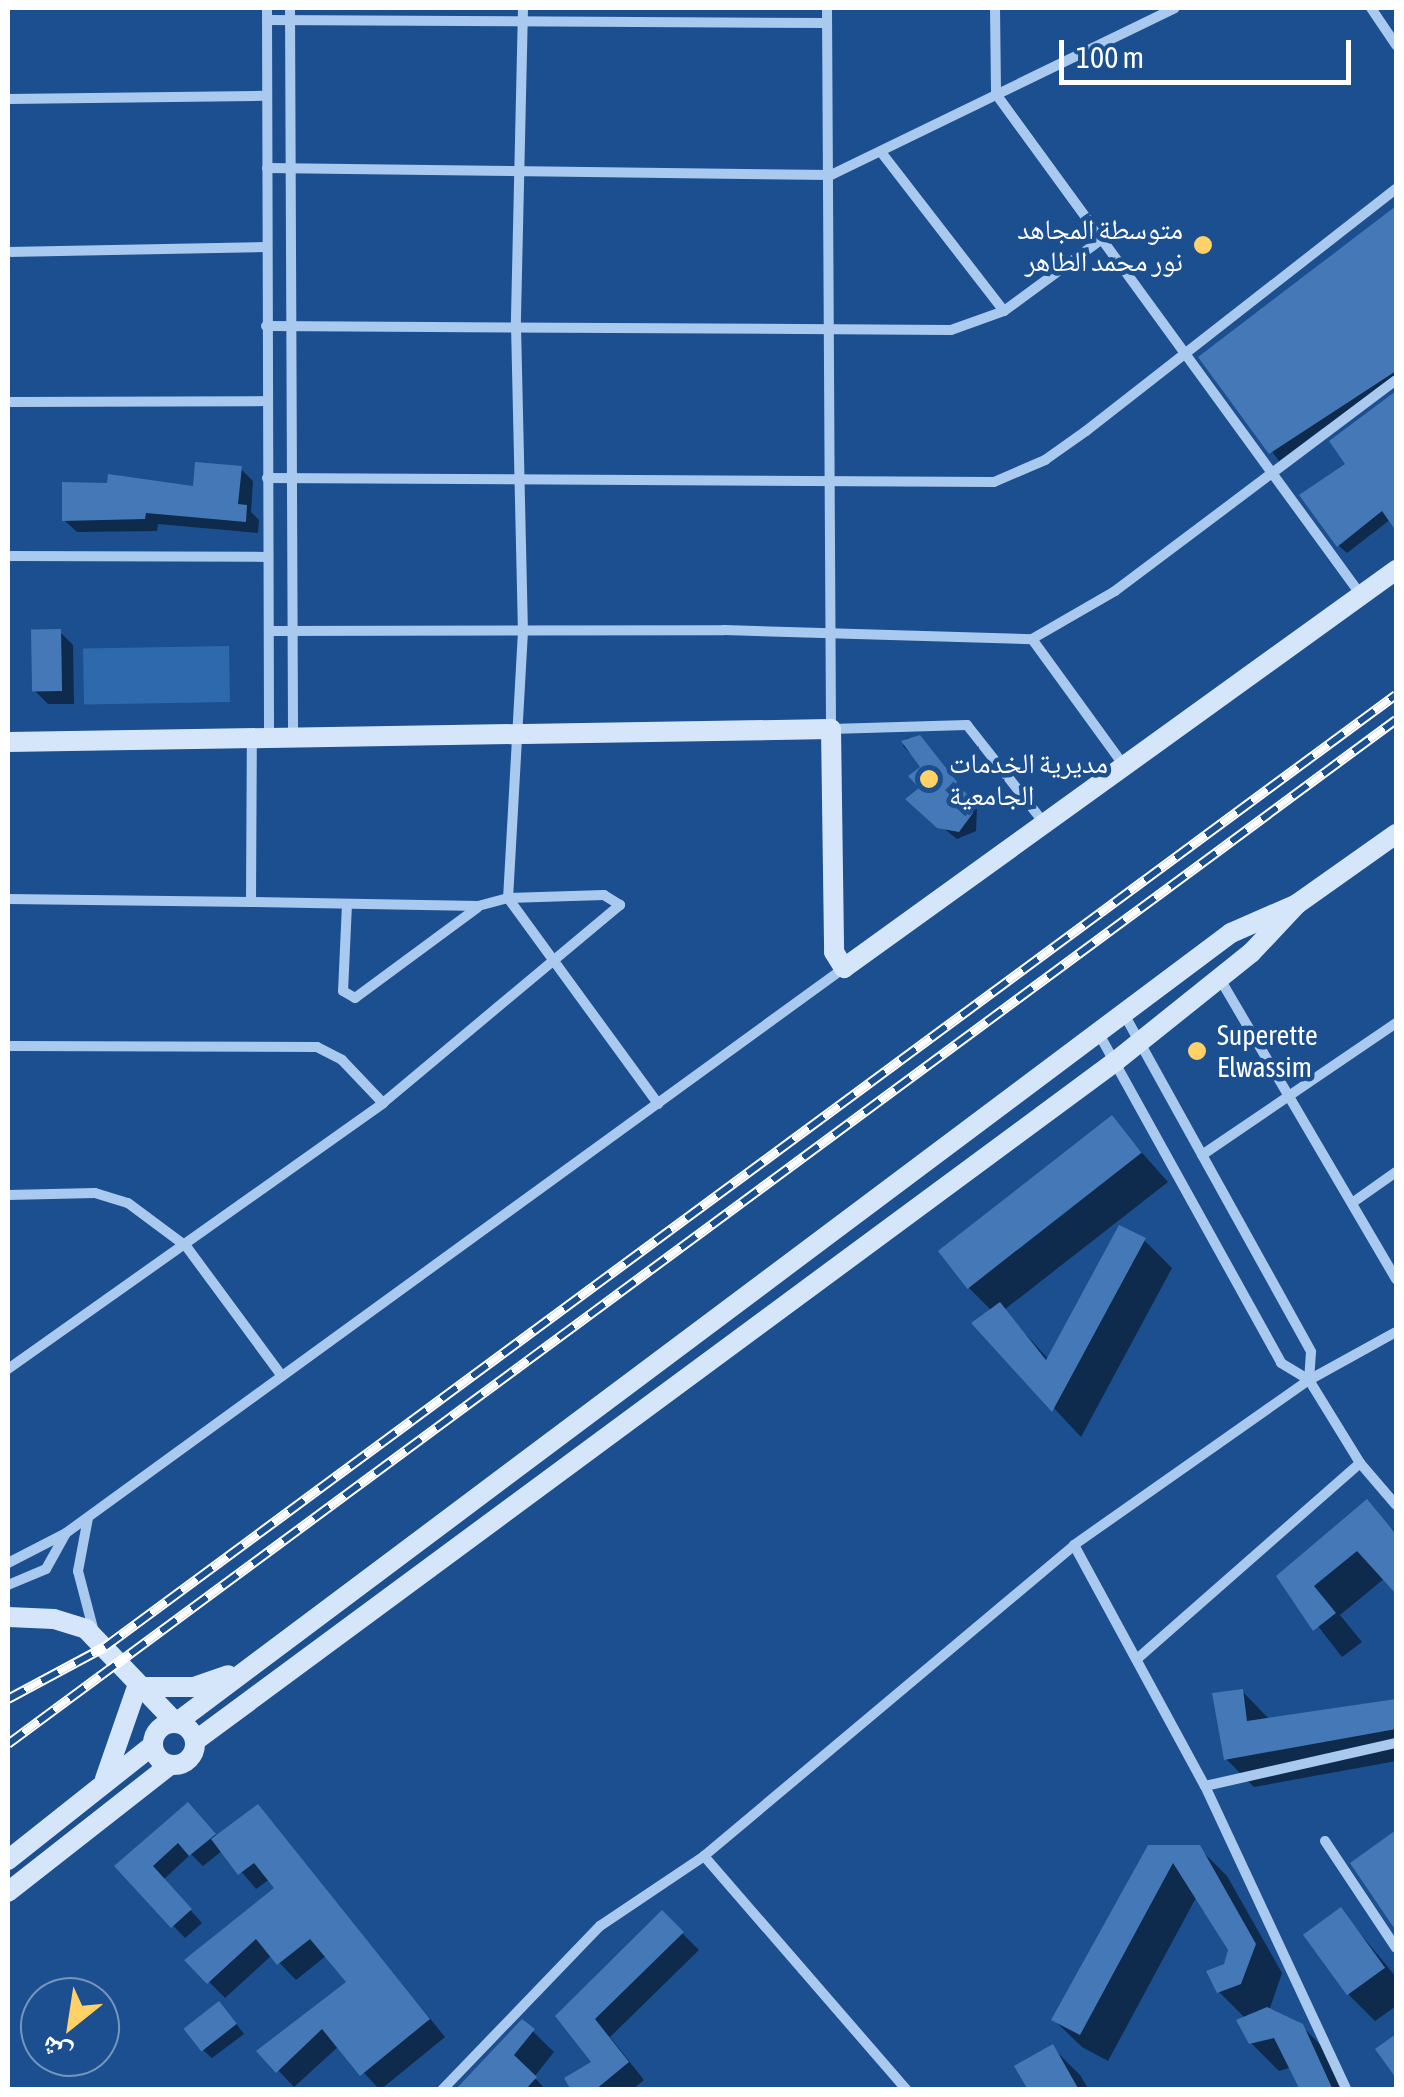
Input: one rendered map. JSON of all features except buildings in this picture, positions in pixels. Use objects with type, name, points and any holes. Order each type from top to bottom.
[{"type":"street","points":[[251,902],[269,631],[264,96],[267,8]]},
{"type":"street","points":[[290,8],[293,734]]},
{"type":"street","points":[[523,8],[516,325],[523,631],[508,898],[658,1104]]},
{"type":"street","points":[[827,8],[831,175],[826,480],[833,632],[834,952],[844,968]]},
{"type":"street","points":[[995,8],[996,94],[1270,476],[1361,595]]},
{"type":"street","points":[[267,168],[831,175],[1156,13],[1175,8]]},
{"type":"street","points":[[1371,8],[1396,45]]},
{"type":"street","points":[[267,20],[827,23]]},
{"type":"street","points":[[8,98],[264,96]]},
{"type":"street","points":[[882,152],[1004,311]]},
{"type":"street","points":[[267,478],[972,483],[1014,476],[1086,432],[1396,189]]},
{"type":"street","points":[[266,326],[952,330],[1004,311],[1102,239]]},
{"type":"street","points":[[8,252],[267,248]]},
{"type":"street","points":[[269,631],[833,632],[1032,639],[1115,590],[1396,380]]},
{"type":"street","points":[[8,402],[266,401]]},
{"type":"street","points":[[8,556],[267,556]]},
{"type":"street","points":[[8,1563],[66,1533],[1396,570]]},
{"type":"street","points":[[1032,639],[1126,768]]},
{"type":"street","points":[[8,742],[260,734],[519,737],[967,724],[1044,823]]},
{"type":"street","points":[[8,1892],[170,1765],[189,1760],[195,1740],[1144,1040],[1220,979],[1297,904],[1396,834]]},
{"type":"street","points":[[8,899],[479,906],[508,898],[617,900],[615,912],[382,1104],[8,1369]]},
{"type":"street","points":[[347,904],[343,991],[356,998],[479,906]]},
{"type":"street","points":[[8,1860],[176,1723],[1232,933],[1297,904]]},
{"type":"street","points":[[1220,979],[1396,1280]]},
{"type":"street","points":[[1124,1014],[1144,1040],[1202,1155],[1311,1352],[1310,1380]]},
{"type":"street","points":[[1202,1155],[1396,1023]]},
{"type":"street","points":[[1098,1034],[1280,1363],[1310,1380],[1360,1463],[1396,1505]]},
{"type":"street","points":[[8,1046],[317,1046],[342,1060],[382,1104]]},
{"type":"street","points":[[1352,1203],[1396,1172]]},
{"type":"street","points":[[8,1195],[113,1197],[186,1246],[282,1374]]},
{"type":"street","points":[[442,2090],[600,1926],[704,1856],[1074,1545],[1310,1380],[1396,1332]]},
{"type":"street","points":[[1137,1659],[1360,1463]]},
{"type":"street","points":[[88,1516],[78,1571],[96,1638],[137,1687],[158,1698],[176,1723],[195,1740]]},
{"type":"street","points":[[8,1585],[46,1569],[66,1533]]},
{"type":"street","points":[[1074,1545],[1204,1786],[1347,2090]]},
{"type":"street","points":[[8,1606],[96,1638]]},
{"type":"street","points":[[8,1616],[37,1616]]},
{"type":"street","points":[[137,1687],[210,1683],[261,1660]]},
{"type":"street","points":[[137,1687],[140,1714],[170,1765]]},
{"type":"street","points":[[100,1787],[121,1744],[137,1687]]},
{"type":"street","points":[[1204,1786],[1396,1743]]},
{"type":"street","points":[[1325,1841],[1396,1948]]},
{"type":"street","points":[[704,1856],[907,2090]]},
{"type":"shaded area","points":[[229,646],[230,702],[84,705],[83,649]]},
{"type":"railway","points":[[8,1699],[105,1647],[1396,695]]},
{"type":"railway","points":[[8,1744],[1396,720]]},
{"type":"place","name":"متوسطة المجاهد نور محمد الطاهر","points":[[1203,245]]},
{"type":"place","name":"مديرية الخدمات الجامعية","points":[[929,779]]},
{"type":"place","name":"Superette Elwassim","points":[[1197,1051]]}]
